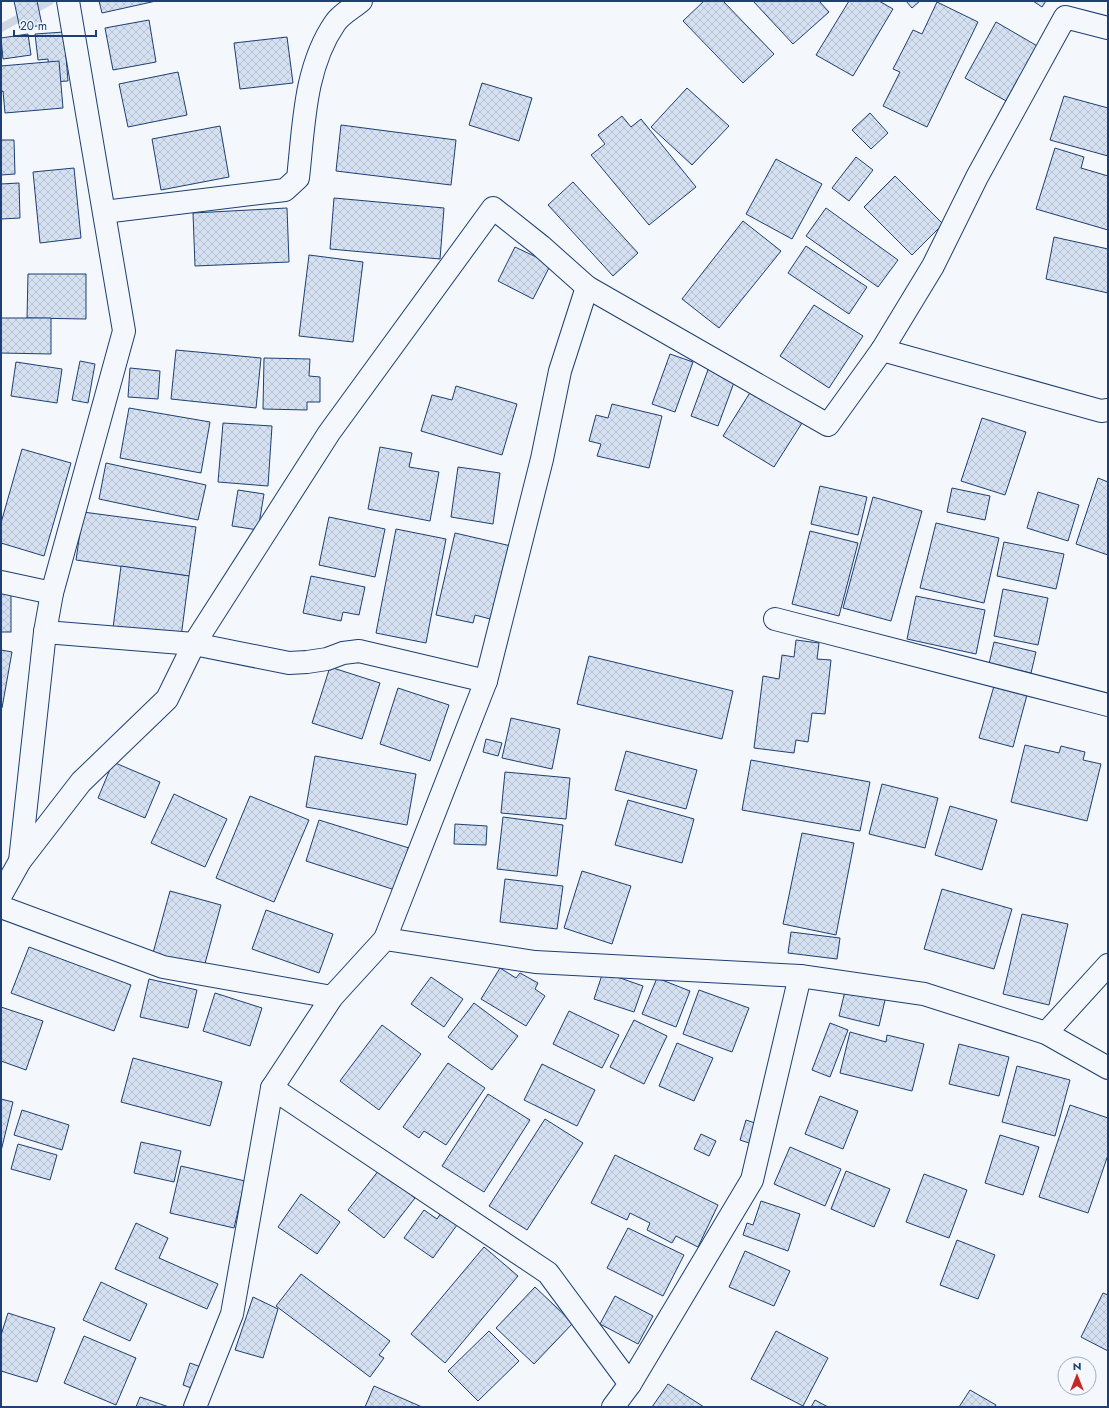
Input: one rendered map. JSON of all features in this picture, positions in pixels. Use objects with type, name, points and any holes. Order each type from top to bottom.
[{"type":"street","points":[[20,861],[45,632],[52,593],[124,330],[68,1]]},
{"type":"street","points":[[104,212],[285,190],[298,178],[307,94],[318,53],[336,22],[361,1]]},
{"type":"street","points":[[1,895],[20,861],[81,782],[167,699],[194,644],[330,433],[494,208],[541,246],[586,286],[828,425],[882,350],[933,266],[977,177],[1065,18],[1108,28]]},
{"type":"street","points":[[195,1407],[232,1314],[272,1088],[332,998],[385,939],[486,681],[542,459],[560,371],[586,286]]},
{"type":"street","points":[[882,350],[1101,411],[1108,410]]},
{"type":"street","points":[[1,582],[52,593]]},
{"type":"street","points":[[775,619],[1108,705]]},
{"type":"street","points":[[45,632],[194,644],[289,663],[320,660],[343,653],[359,651],[486,681]]},
{"type":"street","points":[[1,906],[163,967],[332,998]]},
{"type":"street","points":[[385,939],[536,962],[800,976],[924,994],[1046,1033],[1108,1068]]},
{"type":"street","points":[[1046,1033],[1108,965]]},
{"type":"street","points":[[613,1407],[630,1384],[752,1180],[800,976]]},
{"type":"street","points":[[272,1088],[548,1273],[630,1384]]},
{"type":"building","points":[[14,1],[37,1],[42,25],[20,29]]},
{"type":"building","points":[[99,1],[156,1],[102,13]]},
{"type":"building","points":[[704,1],[723,1],[774,54],[743,83],[683,21]]},
{"type":"building","points":[[753,1],[819,1],[829,12],[793,44]]},
{"type":"building","points":[[849,1],[879,1],[893,9],[853,76],[816,55]]},
{"type":"building","points":[[906,1],[920,1],[912,8]]},
{"type":"building","points":[[1033,1],[1046,1],[1042,7]]},
{"type":"building","points":[[937,2],[978,22],[927,127],[883,106],[900,72],[893,69],[913,30],[922,34]]},
{"type":"building","points":[[149,20],[156,62],[113,70],[105,28]]},
{"type":"building","points":[[996,22],[1039,47],[1008,102],[965,78]]},
{"type":"building","points":[[64,32],[68,81],[50,82],[48,59],[38,60],[35,34]]},
{"type":"building","points":[[28,34],[31,55],[3,59],[1,38]]},
{"type":"building","points":[[287,37],[293,83],[240,89],[234,43]]},
{"type":"building","points":[[59,61],[63,108],[5,113],[3,91],[1,92],[1,66]]},
{"type":"building","points":[[178,72],[187,115],[128,127],[119,84]]},
{"type":"building","points":[[482,83],[532,98],[519,141],[469,125]]},
{"type":"building","points":[[687,88],[729,126],[692,165],[651,127]]},
{"type":"building","points":[[1064,96],[1108,108],[1108,156],[1050,140]]},
{"type":"building","points":[[870,113],[888,133],[871,149],[852,130]]},
{"type":"building","points":[[622,116],[631,127],[641,119],[696,187],[649,225],[591,155],[605,144],[598,135]]},
{"type":"building","points":[[341,125],[456,140],[451,185],[336,171]]},
{"type":"building","points":[[220,126],[229,177],[161,190],[152,139]]},
{"type":"building","points":[[1,140],[14,140],[15,174],[1,175]]},
{"type":"building","points":[[1055,148],[1084,157],[1081,168],[1108,176],[1108,230],[1036,209]]},
{"type":"building","points":[[856,157],[873,170],[849,201],[832,188]]},
{"type":"building","points":[[776,159],[822,184],[792,239],[746,214]]},
{"type":"building","points":[[74,168],[81,238],[40,243],[33,172]]},
{"type":"building","points":[[895,176],[943,224],[912,255],[864,207]]},
{"type":"building","points":[[573,182],[638,253],[613,276],[548,205]]},
{"type":"building","points":[[19,183],[20,218],[1,219],[1,184]]},
{"type":"building","points":[[334,198],[444,208],[440,259],[330,249]]},
{"type":"building","points":[[287,208],[289,262],[195,266],[193,213]]},
{"type":"building","points":[[826,208],[898,260],[878,287],[806,236]]},
{"type":"building","points":[[743,221],[781,251],[719,328],[682,299]]},
{"type":"building","points":[[1054,237],[1108,249],[1108,293],[1046,279]]},
{"type":"building","points":[[806,246],[867,287],[849,314],[788,273]]},
{"type":"building","points":[[515,247],[551,264],[533,299],[498,281]]},
{"type":"building","points":[[309,255],[363,262],[353,342],[299,336]]},
{"type":"building","points":[[28,274],[86,274],[86,319],[27,318]]},
{"type":"building","points":[[814,305],[863,336],[829,388],[780,356]]},
{"type":"building","points":[[1,318],[51,318],[51,354],[1,353]]},
{"type":"building","points":[[176,350],[261,358],[256,408],[171,399]]},
{"type":"building","points":[[670,354],[693,362],[675,412],[652,404]]},
{"type":"building","points":[[264,358],[310,359],[309,376],[320,377],[320,402],[307,402],[307,410],[263,409]]},
{"type":"building","points":[[80,361],[95,364],[88,403],[72,400]]},
{"type":"building","points":[[16,362],[62,369],[57,403],[11,396]]},
{"type":"building","points":[[709,367],[736,377],[718,426],[691,416]]},
{"type":"building","points":[[130,368],[160,371],[158,399],[128,397]]},
{"type":"building","points":[[456,386],[517,404],[502,455],[421,431],[432,395],[452,400]]},
{"type":"building","points":[[751,391],[802,423],[774,467],[723,436]]},
{"type":"building","points":[[612,404],[662,416],[649,468],[597,456],[601,444],[589,441],[596,415],[608,418]]},
{"type":"building","points":[[129,408],[210,422],[201,473],[120,458]]},
{"type":"building","points":[[982,418],[1026,432],[1005,495],[961,481]]},
{"type":"building","points":[[223,423],[272,426],[268,486],[218,482]]},
{"type":"building","points":[[380,447],[412,453],[409,467],[439,472],[430,521],[368,509]]},
{"type":"building","points":[[22,449],[71,463],[44,556],[1,543],[1,523]]},
{"type":"building","points":[[106,463],[206,485],[198,520],[99,499]]},
{"type":"building","points":[[458,467],[500,473],[493,524],[451,517]]},
{"type":"building","points":[[1098,478],[1108,482],[1108,555],[1076,544]]},
{"type":"building","points":[[820,486],[867,497],[858,535],[811,524]]},
{"type":"building","points":[[952,488],[990,496],[985,520],[947,512]]},
{"type":"building","points":[[238,490],[264,494],[258,530],[232,526]]},
{"type":"building","points":[[1038,492],[1079,505],[1068,541],[1027,528]]},
{"type":"building","points":[[873,497],[922,511],[891,621],[843,608]]},
{"type":"building","points":[[83,512],[196,527],[189,576],[76,560]]},
{"type":"building","points":[[329,517],[385,529],[375,577],[319,565]]},
{"type":"building","points":[[936,523],[999,538],[984,603],[920,588]]},
{"type":"building","points":[[396,529],[446,539],[426,643],[376,633]]},
{"type":"building","points":[[810,531],[858,543],[839,616],[792,604]]},
{"type":"building","points":[[455,533],[511,546],[494,620],[475,615],[473,623],[436,615]]},
{"type":"building","points":[[1004,542],[1064,554],[1056,589],[997,576]]},
{"type":"building","points":[[121,566],[189,576],[181,637],[113,628]]},
{"type":"building","points":[[311,576],[365,587],[359,615],[343,612],[341,621],[303,613]]},
{"type":"building","points":[[1003,589],[1048,598],[1038,645],[994,636]]},
{"type":"building","points":[[1,593],[11,593],[11,632],[1,632]]},
{"type":"building","points":[[916,596],[985,610],[976,654],[907,639]]},
{"type":"building","points":[[796,640],[819,643],[817,659],[831,660],[825,714],[812,713],[808,742],[796,740],[794,753],[754,748],[763,676],[779,679],[782,655],[794,657]]},
{"type":"building","points":[[994,642],[1036,652],[1031,673],[989,664]]},
{"type":"building","points":[[1,650],[12,652],[2,708],[1,708]]},
{"type":"building","points":[[589,656],[733,691],[722,739],[577,704]]},
{"type":"building","points":[[330,667],[380,683],[362,739],[312,723]]},
{"type":"building","points":[[994,686],[1027,695],[1013,747],[979,738]]},
{"type":"building","points":[[398,688],[449,705],[430,761],[380,744]]},
{"type":"building","points":[[511,718],[560,729],[552,769],[502,758]]},
{"type":"building","points":[[486,739],[502,743],[498,756],[483,752]]},
{"type":"building","points":[[1025,745],[1059,753],[1061,746],[1085,752],[1083,760],[1101,764],[1087,821],[1011,802]]},
{"type":"building","points":[[626,751],[697,770],[686,809],[615,790]]},
{"type":"building","points":[[315,756],[416,774],[407,825],[306,807]]},
{"type":"building","points":[[751,760],[870,782],[860,831],[742,810]]},
{"type":"building","points":[[113,762],[160,782],[145,818],[98,798]]},
{"type":"building","points":[[505,772],[570,778],[566,819],[501,813]]},
{"type":"building","points":[[882,784],[938,798],[925,848],[869,834]]},
{"type":"building","points":[[174,794],[227,819],[205,867],[151,843]]},
{"type":"building","points":[[250,796],[309,820],[274,902],[216,878]]},
{"type":"building","points":[[628,800],[694,819],[682,863],[615,845]]},
{"type":"building","points":[[950,806],[997,820],[982,870],[935,855]]},
{"type":"building","points":[[503,817],[563,825],[557,876],[497,869]]},
{"type":"building","points":[[319,820],[409,848],[395,890],[306,861]]},
{"type":"building","points":[[455,824],[487,826],[486,845],[454,844]]},
{"type":"building","points":[[802,833],[854,843],[836,935],[783,924]]},
{"type":"building","points":[[582,871],[631,886],[612,944],[564,928]]},
{"type":"building","points":[[505,879],[563,886],[557,929],[500,922]]},
{"type":"building","points":[[942,889],[1012,909],[994,969],[924,949]]},
{"type":"building","points":[[170,891],[221,905],[204,967],[153,953]]},
{"type":"building","points":[[266,910],[333,934],[319,973],[252,949]]},
{"type":"building","points":[[1022,914],[1068,924],[1049,1005],[1003,994]]},
{"type":"building","points":[[791,932],[840,938],[837,959],[788,953]]},
{"type":"building","points":[[29,947],[131,985],[114,1031],[11,993]]},
{"type":"building","points":[[500,968],[516,978],[520,973],[538,983],[535,989],[545,996],[526,1026],[481,999]]},
{"type":"building","points":[[603,972],[643,986],[634,1012],[594,999]]},
{"type":"building","points":[[431,977],[463,999],[444,1027],[411,1004]]},
{"type":"building","points":[[657,978],[690,991],[676,1027],[642,1014]]},
{"type":"building","points":[[149,979],[197,990],[188,1028],[140,1017]]},
{"type":"building","points":[[846,987],[886,996],[879,1026],[839,1016]]},
{"type":"building","points":[[699,990],[749,1008],[732,1052],[683,1034]]},
{"type":"building","points":[[215,993],[262,1008],[250,1046],[203,1031]]},
{"type":"building","points":[[474,1003],[518,1036],[492,1070],[448,1037]]},
{"type":"building","points":[[1,1007],[43,1021],[26,1070],[1,1061]]},
{"type":"building","points":[[569,1011],[619,1035],[602,1068],[553,1044]]},
{"type":"building","points":[[634,1020],[667,1036],[644,1084],[610,1067]]},
{"type":"building","points":[[830,1023],[848,1030],[830,1077],[812,1070]]},
{"type":"building","points":[[382,1025],[421,1054],[379,1110],[340,1081]]},
{"type":"building","points":[[850,1032],[886,1042],[887,1035],[924,1044],[912,1091],[840,1073]]},
{"type":"building","points":[[677,1043],[713,1058],[694,1101],[659,1086]]},
{"type":"building","points":[[959,1044],[1009,1057],[999,1096],[949,1084]]},
{"type":"building","points":[[133,1058],[222,1082],[210,1126],[121,1102]]},
{"type":"building","points":[[448,1063],[485,1088],[446,1145],[424,1131],[419,1138],[403,1127]]},
{"type":"building","points":[[542,1064],[595,1090],[577,1126],[524,1100]]},
{"type":"building","points":[[1017,1066],[1070,1080],[1055,1136],[1002,1122]]},
{"type":"building","points":[[488,1094],[530,1120],[484,1192],[442,1166]]},
{"type":"building","points":[[820,1096],[858,1111],[843,1149],[805,1134]]},
{"type":"building","points":[[1,1099],[13,1102],[1,1151]]},
{"type":"building","points":[[1070,1105],[1108,1118],[1108,1155],[1088,1213],[1039,1197]]},
{"type":"building","points":[[22,1110],[69,1125],[62,1150],[14,1135]]},
{"type":"building","points":[[545,1119],[583,1143],[527,1230],[489,1206]]},
{"type":"building","points":[[746,1120],[761,1125],[755,1145],[740,1140]]},
{"type":"building","points":[[701,1134],[716,1141],[709,1156],[694,1149]]},
{"type":"building","points":[[1000,1135],[1039,1147],[1023,1195],[985,1183]]},
{"type":"building","points":[[141,1142],[181,1151],[174,1182],[134,1173]]},
{"type":"building","points":[[18,1144],[57,1155],[50,1180],[11,1169]]},
{"type":"building","points":[[790,1147],[841,1169],[825,1206],[774,1184]]},
{"type":"building","points":[[615,1155],[718,1205],[698,1247],[676,1236],[672,1243],[647,1230],[650,1223],[630,1213],[627,1220],[591,1203]]},
{"type":"building","points":[[181,1166],[245,1181],[234,1228],[170,1213]]},
{"type":"building","points":[[379,1170],[415,1198],[384,1238],[348,1210]]},
{"type":"building","points":[[846,1171],[890,1189],[874,1227],[831,1209]]},
{"type":"building","points":[[924,1174],[967,1190],[949,1238],[906,1222]]},
{"type":"building","points":[[301,1194],[340,1222],[317,1254],[278,1227]]},
{"type":"building","points":[[761,1201],[800,1214],[788,1251],[743,1235],[747,1223],[753,1225]]},
{"type":"building","points":[[424,1210],[437,1219],[441,1213],[457,1225],[433,1258],[404,1238]]},
{"type":"building","points":[[136,1223],[168,1238],[159,1258],[218,1284],[207,1309],[115,1269]]},
{"type":"building","points":[[628,1228],[684,1255],[663,1296],[607,1268]]},
{"type":"building","points":[[957,1240],[995,1255],[978,1299],[940,1285]]},
{"type":"building","points":[[484,1247],[518,1276],[445,1363],[411,1334]]},
{"type":"building","points":[[745,1251],[790,1271],[774,1306],[729,1287]]},
{"type":"building","points":[[301,1274],[390,1341],[379,1355],[384,1358],[370,1377],[276,1306]]},
{"type":"building","points":[[101,1282],[147,1304],[130,1341],[83,1320]]},
{"type":"building","points":[[535,1287],[573,1323],[534,1364],[496,1328]]},
{"type":"building","points":[[1103,1293],[1108,1295],[1108,1351],[1081,1337]]},
{"type":"building","points":[[615,1296],[653,1316],[638,1344],[600,1324]]},
{"type":"building","points":[[253,1297],[278,1309],[263,1358],[235,1350]]},
{"type":"building","points":[[8,1313],[55,1328],[37,1382],[1,1371],[1,1335]]},
{"type":"building","points":[[489,1331],[519,1361],[478,1401],[448,1371]]},
{"type":"building","points":[[776,1331],[828,1358],[803,1406],[751,1379]]},
{"type":"building","points":[[84,1336],[136,1358],[116,1405],[64,1383]]},
{"type":"building","points":[[190,1363],[201,1367],[194,1389],[183,1385]]},
{"type":"building","points":[[668,1384],[704,1407],[652,1407]]},
{"type":"building","points":[[374,1386],[422,1407],[365,1407]]},
{"type":"building","points":[[970,1390],[996,1405],[995,1407],[959,1407]]},
{"type":"building","points":[[140,1397],[169,1407],[136,1407]]},
{"type":"building","points":[[815,1400],[828,1407],[811,1407]]},
{"type":"waterway","points":[[1,28],[50,1]]}]
